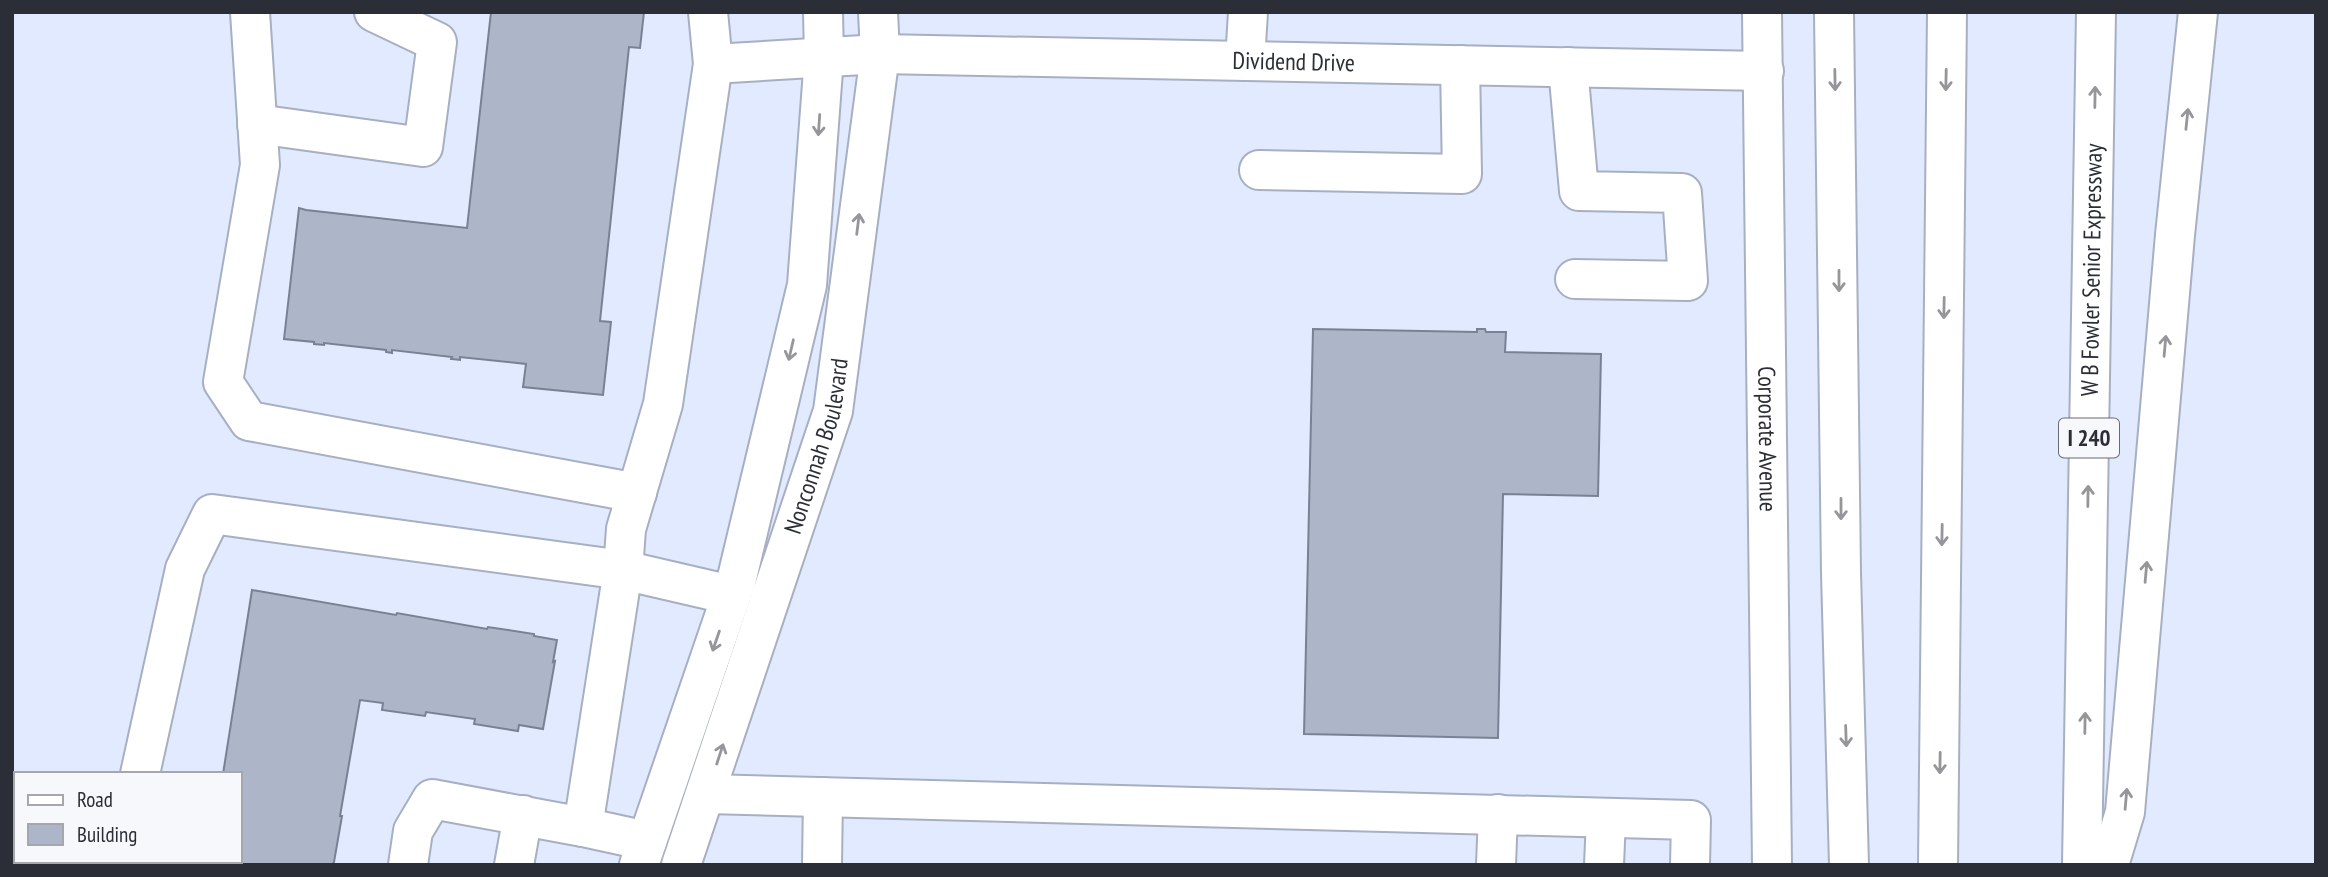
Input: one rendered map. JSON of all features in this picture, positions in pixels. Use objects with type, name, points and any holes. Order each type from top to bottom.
[{"type":"main road","points":[[250,12],[260,165],[223,382],[249,422],[638,493]]},
{"type":"main road","points":[[257,124],[423,147],[437,41],[374,12]]},
{"type":"main road","points":[[583,827],[623,570],[626,529],[663,404],[713,64],[708,12]]},
{"type":"main road","name":"Nonconnah Boulevard","points":[[643,853],[731,595],[807,285],[824,57],[823,12]]},
{"type":"main road","name":"Nonconnah Boulevard","points":[[681,865],[707,794],[833,411],[880,54],[878,12]]},
{"type":"main road","points":[[1245,61],[1248,12]]},
{"type":"main road","name":"Corporate Avenue","points":[[1762,12],[1772,865]]},
{"type":"main road","points":[[1834,12],[1841,573],[1849,865]]},
{"type":"main road","points":[[1938,865],[1947,12]]},
{"type":"main road","name":"W B Fowler Senior Expressway","points":[[2082,865],[2096,12]]},
{"type":"main road","points":[[2109,865],[2124,812],[2175,235],[2198,12]]},
{"type":"main road","name":"Dividend Drive","points":[[713,64],[880,54],[1764,71]]},
{"type":"main road","points":[[1259,170],[1462,174],[1460,65]]},
{"type":"main road","points":[[1568,67],[1579,191],[1682,192],[1688,281],[1575,279]]},
{"type":"main road","points":[[140,772],[185,569],[212,514],[623,570],[731,595]]},
{"type":"main road","points":[[707,794],[1691,820],[1690,865]]},
{"type":"main road","points":[[823,797],[825,864]]},
{"type":"main road","points":[[408,865],[412,831],[432,799],[583,827],[643,853]]},
{"type":"main road","points":[[1496,865],[1498,814]]},
{"type":"main road","points":[[514,865],[523,816]]},
{"type":"main road","points":[[1604,865],[1606,818]]},
{"type":"building","points":[[491,12],[644,12],[640,48],[629,47],[600,321],[611,322],[603,395],[523,387],[526,364],[460,357],[460,360],[392,350],[392,353],[386,350],[284,339],[299,208],[467,228]]},
{"type":"building","points":[[1313,329],[1477,332],[1477,329],[1485,329],[1486,332],[1506,332],[1505,352],[1601,354],[1598,496],[1503,494],[1498,738],[1304,734]]},
{"type":"building","points":[[252,590],[396,615],[397,613],[487,629],[534,634],[557,640],[543,729],[519,725],[518,731],[474,724],[475,719],[426,712],[425,716],[382,710],[383,703],[360,700],[332,865],[208,865],[242,863],[242,772],[223,772]]}]
